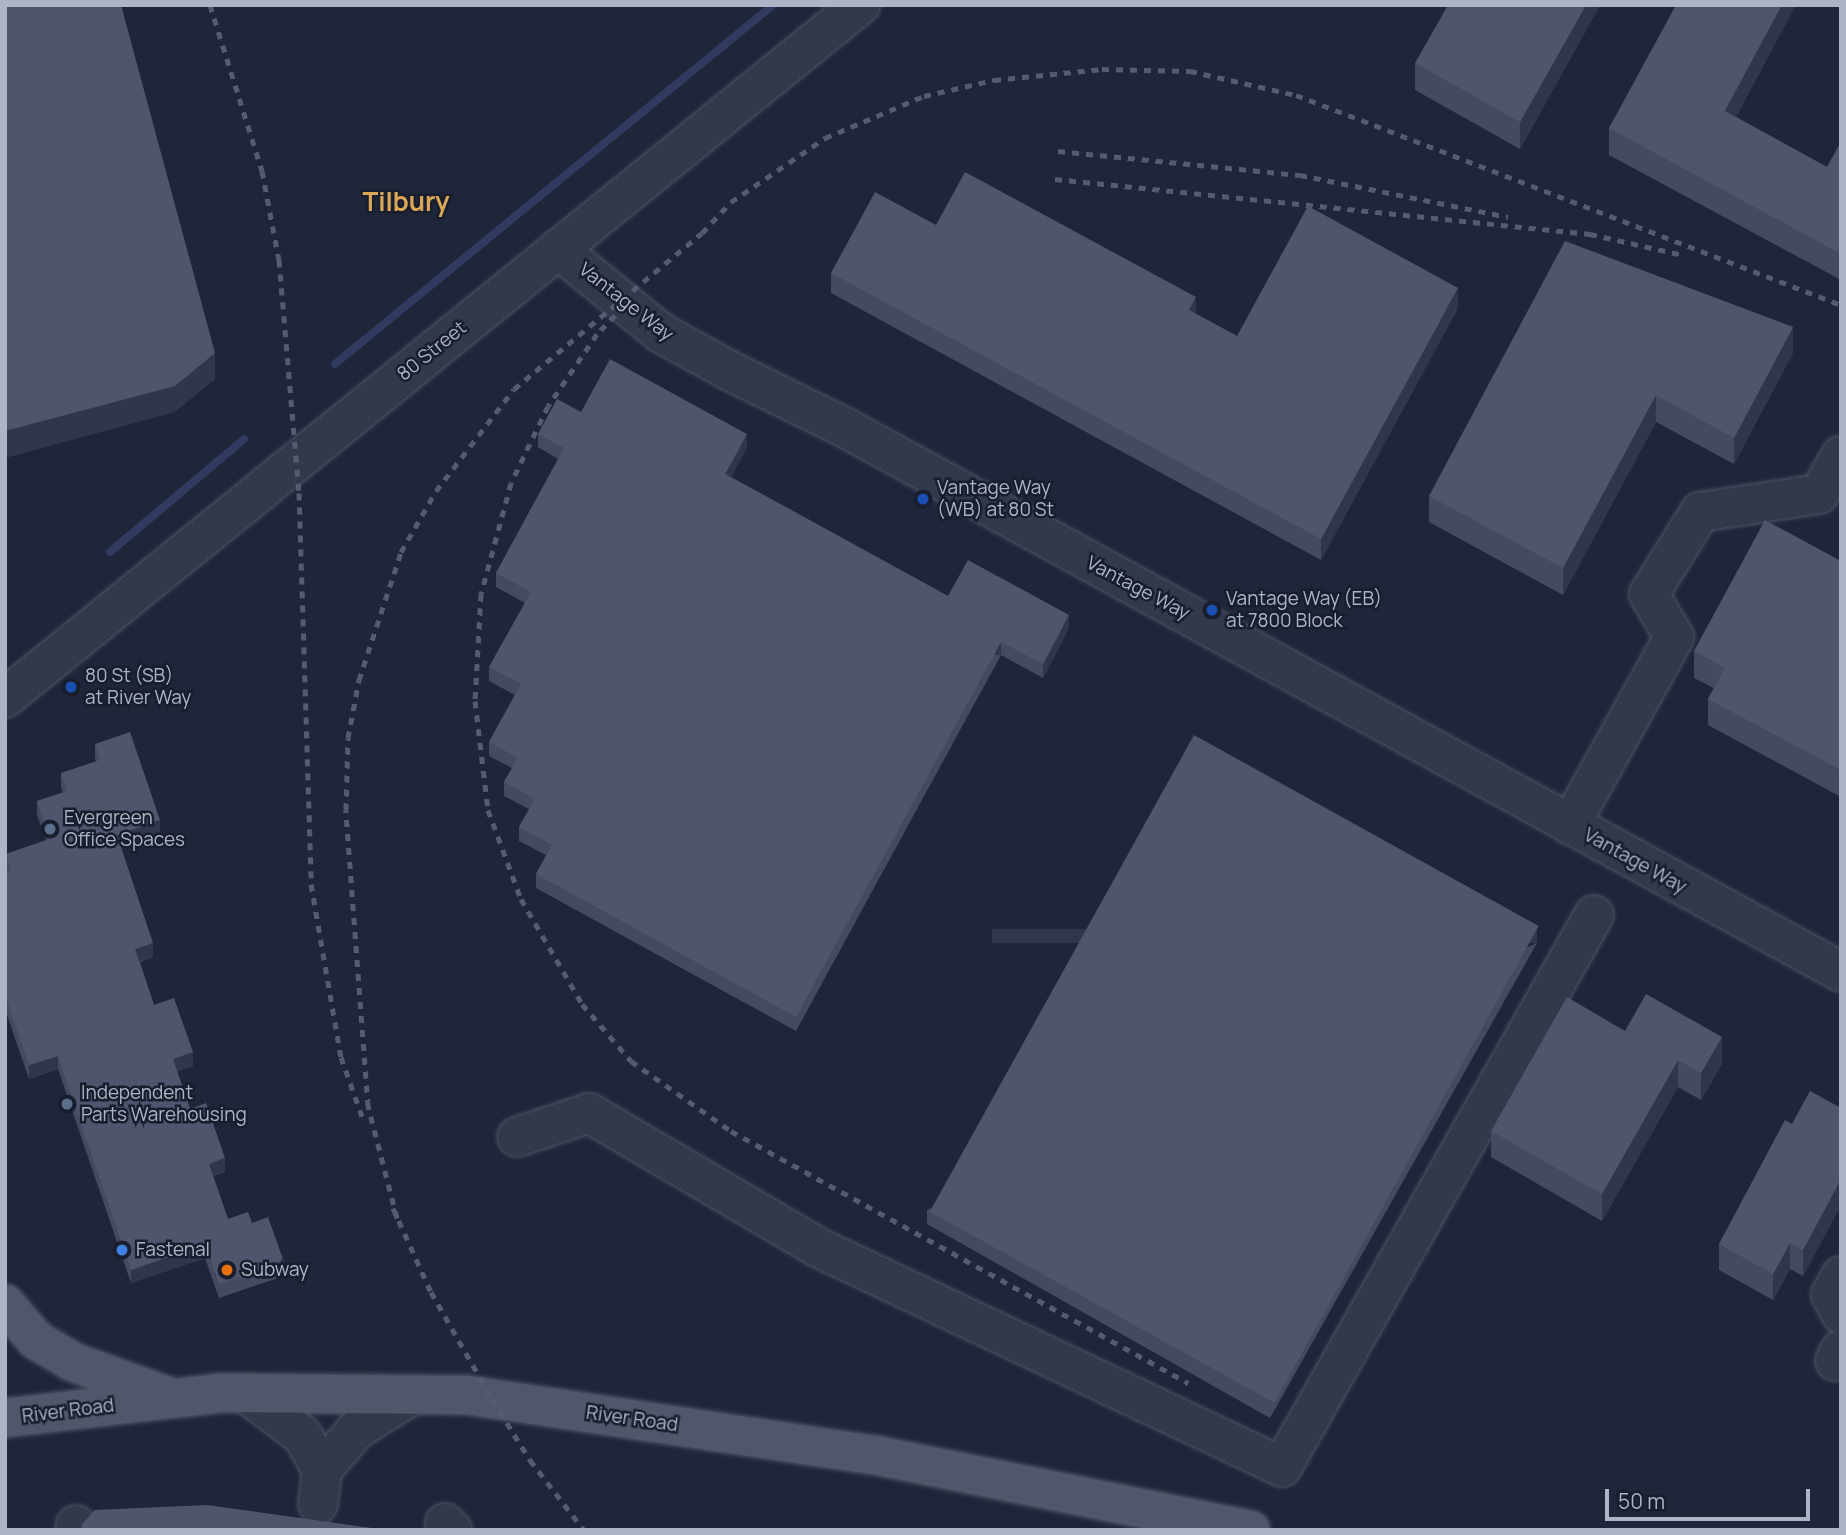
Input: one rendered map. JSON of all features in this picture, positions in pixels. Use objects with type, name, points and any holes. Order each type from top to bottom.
[{"type":"main road","points":[[5,1304],[36,1340],[73,1362],[172,1398]]},
{"type":"main road","name":"River Road","points":[[5,1419],[172,1398],[246,1393],[467,1395],[875,1455],[1147,1519],[1251,1530]]},
{"type":"street","name":"80 Street","points":[[5,698],[860,5]]},
{"type":"street","name":"Vantage Way","points":[[558,249],[661,333],[844,427],[1841,972]]},
{"type":"street","points":[[1570,825],[1674,637],[1649,594],[1700,512],[1819,494],[1841,456]]},
{"type":"street","points":[[517,1138],[589,1113],[819,1248],[1282,1467],[1594,915]]},
{"type":"street","points":[[1841,1276],[1831,1294],[1841,1314]]},
{"type":"street","points":[[246,1393],[303,1436],[320,1487],[357,1429],[412,1395]]},
{"type":"building","points":[[5,5],[121,5],[215,353],[175,386],[5,431]]},
{"type":"building","points":[[1448,5],[1586,5],[1520,122],[1415,63]]},
{"type":"building","points":[[1676,5],[1782,5],[1725,111],[1827,167],[1841,142],[1841,254],[1609,128]]},
{"type":"building","points":[[965,172],[1196,297],[1189,310],[1237,336],[1308,206],[1458,288],[1321,539],[831,273],[875,192],[936,225]]},
{"type":"building","points":[[1565,241],[1793,327],[1734,438],[1656,395],[1563,568],[1429,496]]},
{"type":"building","points":[[610,359],[747,434],[725,474],[948,596],[968,560],[1069,615],[1043,664],[1001,642],[796,1017],[536,874],[552,845],[519,827],[535,799],[504,782],[518,758],[489,742],[521,684],[489,667],[531,592],[496,573],[564,448],[538,434],[557,399],[581,412]]},
{"type":"building","points":[[1765,520],[1841,561],[1841,770],[1708,699],[1725,668],[1694,651]]},
{"type":"building","points":[[130,732],[160,820],[117,835],[153,943],[135,949],[154,1005],[174,998],[193,1052],[173,1059],[190,1109],[206,1103],[225,1158],[209,1164],[228,1219],[248,1212],[252,1223],[268,1217],[284,1262],[219,1284],[205,1244],[131,1270],[58,1056],[29,1065],[5,995],[5,873],[11,871],[6,854],[50,839],[37,801],[67,791],[61,773],[100,760],[95,744]]},
{"type":"building","points":[[1194,735],[1539,926],[1274,1403],[930,1212]]},
{"type":"building","points":[[1646,994],[1722,1037],[1701,1073],[1678,1060],[1602,1194],[1491,1131],[1567,997],[1625,1031]]},
{"type":"building","points":[[1810,1091],[1841,1108],[1841,1179],[1803,1250],[1790,1243],[1773,1274],[1719,1244],[1785,1120],[1792,1124]]},
{"type":"building","points":[[207,1505],[386,1530],[81,1530],[82,1524],[95,1510]]},
{"type":"waterway","points":[[335,364],[773,5]]},
{"type":"waterway","points":[[110,552],[244,439]]},
{"type":"railway","points":[[210,5],[262,171],[279,260],[299,493],[311,884],[341,1057],[364,1122]]},
{"type":"railway","points":[[397,1218],[368,1106],[346,810],[348,738],[359,680],[401,552],[436,491],[514,389],[702,233],[731,202],[825,138],[924,96],[994,80],[1102,69],[1190,71],[1296,95],[1841,305]]},
{"type":"railway","points":[[1058,151],[1300,175],[1508,217]]},
{"type":"railway","points":[[1055,179],[1590,234],[1683,255]]},
{"type":"railway","points":[[625,305],[597,334],[548,406],[511,483],[481,594],[475,701],[488,810],[521,899],[582,1004],[631,1061],[731,1131],[1188,1383]]},
{"type":"railway","points":[[393,1208],[431,1292],[492,1399],[530,1460],[584,1530]]},
{"type":"place","name":"Vantage Way (WB) at 80 St","points":[[923,499]]},
{"type":"place","name":"Vantage Way (EB) at 7800 Block","points":[[1212,610]]},
{"type":"place","name":"80 St (SB) at River Way","points":[[71,687]]},
{"type":"place","name":"Evergreen Office Spaces","points":[[50,829]]},
{"type":"place","name":"Independent Parts Warehousing","points":[[67,1104]]},
{"type":"place","name":"Fastenal","points":[[122,1250]]},
{"type":"place","name":"Subway","points":[[227,1270]]},
{"type":"district","name":"Tilbury","points":[[406,202]]}]
